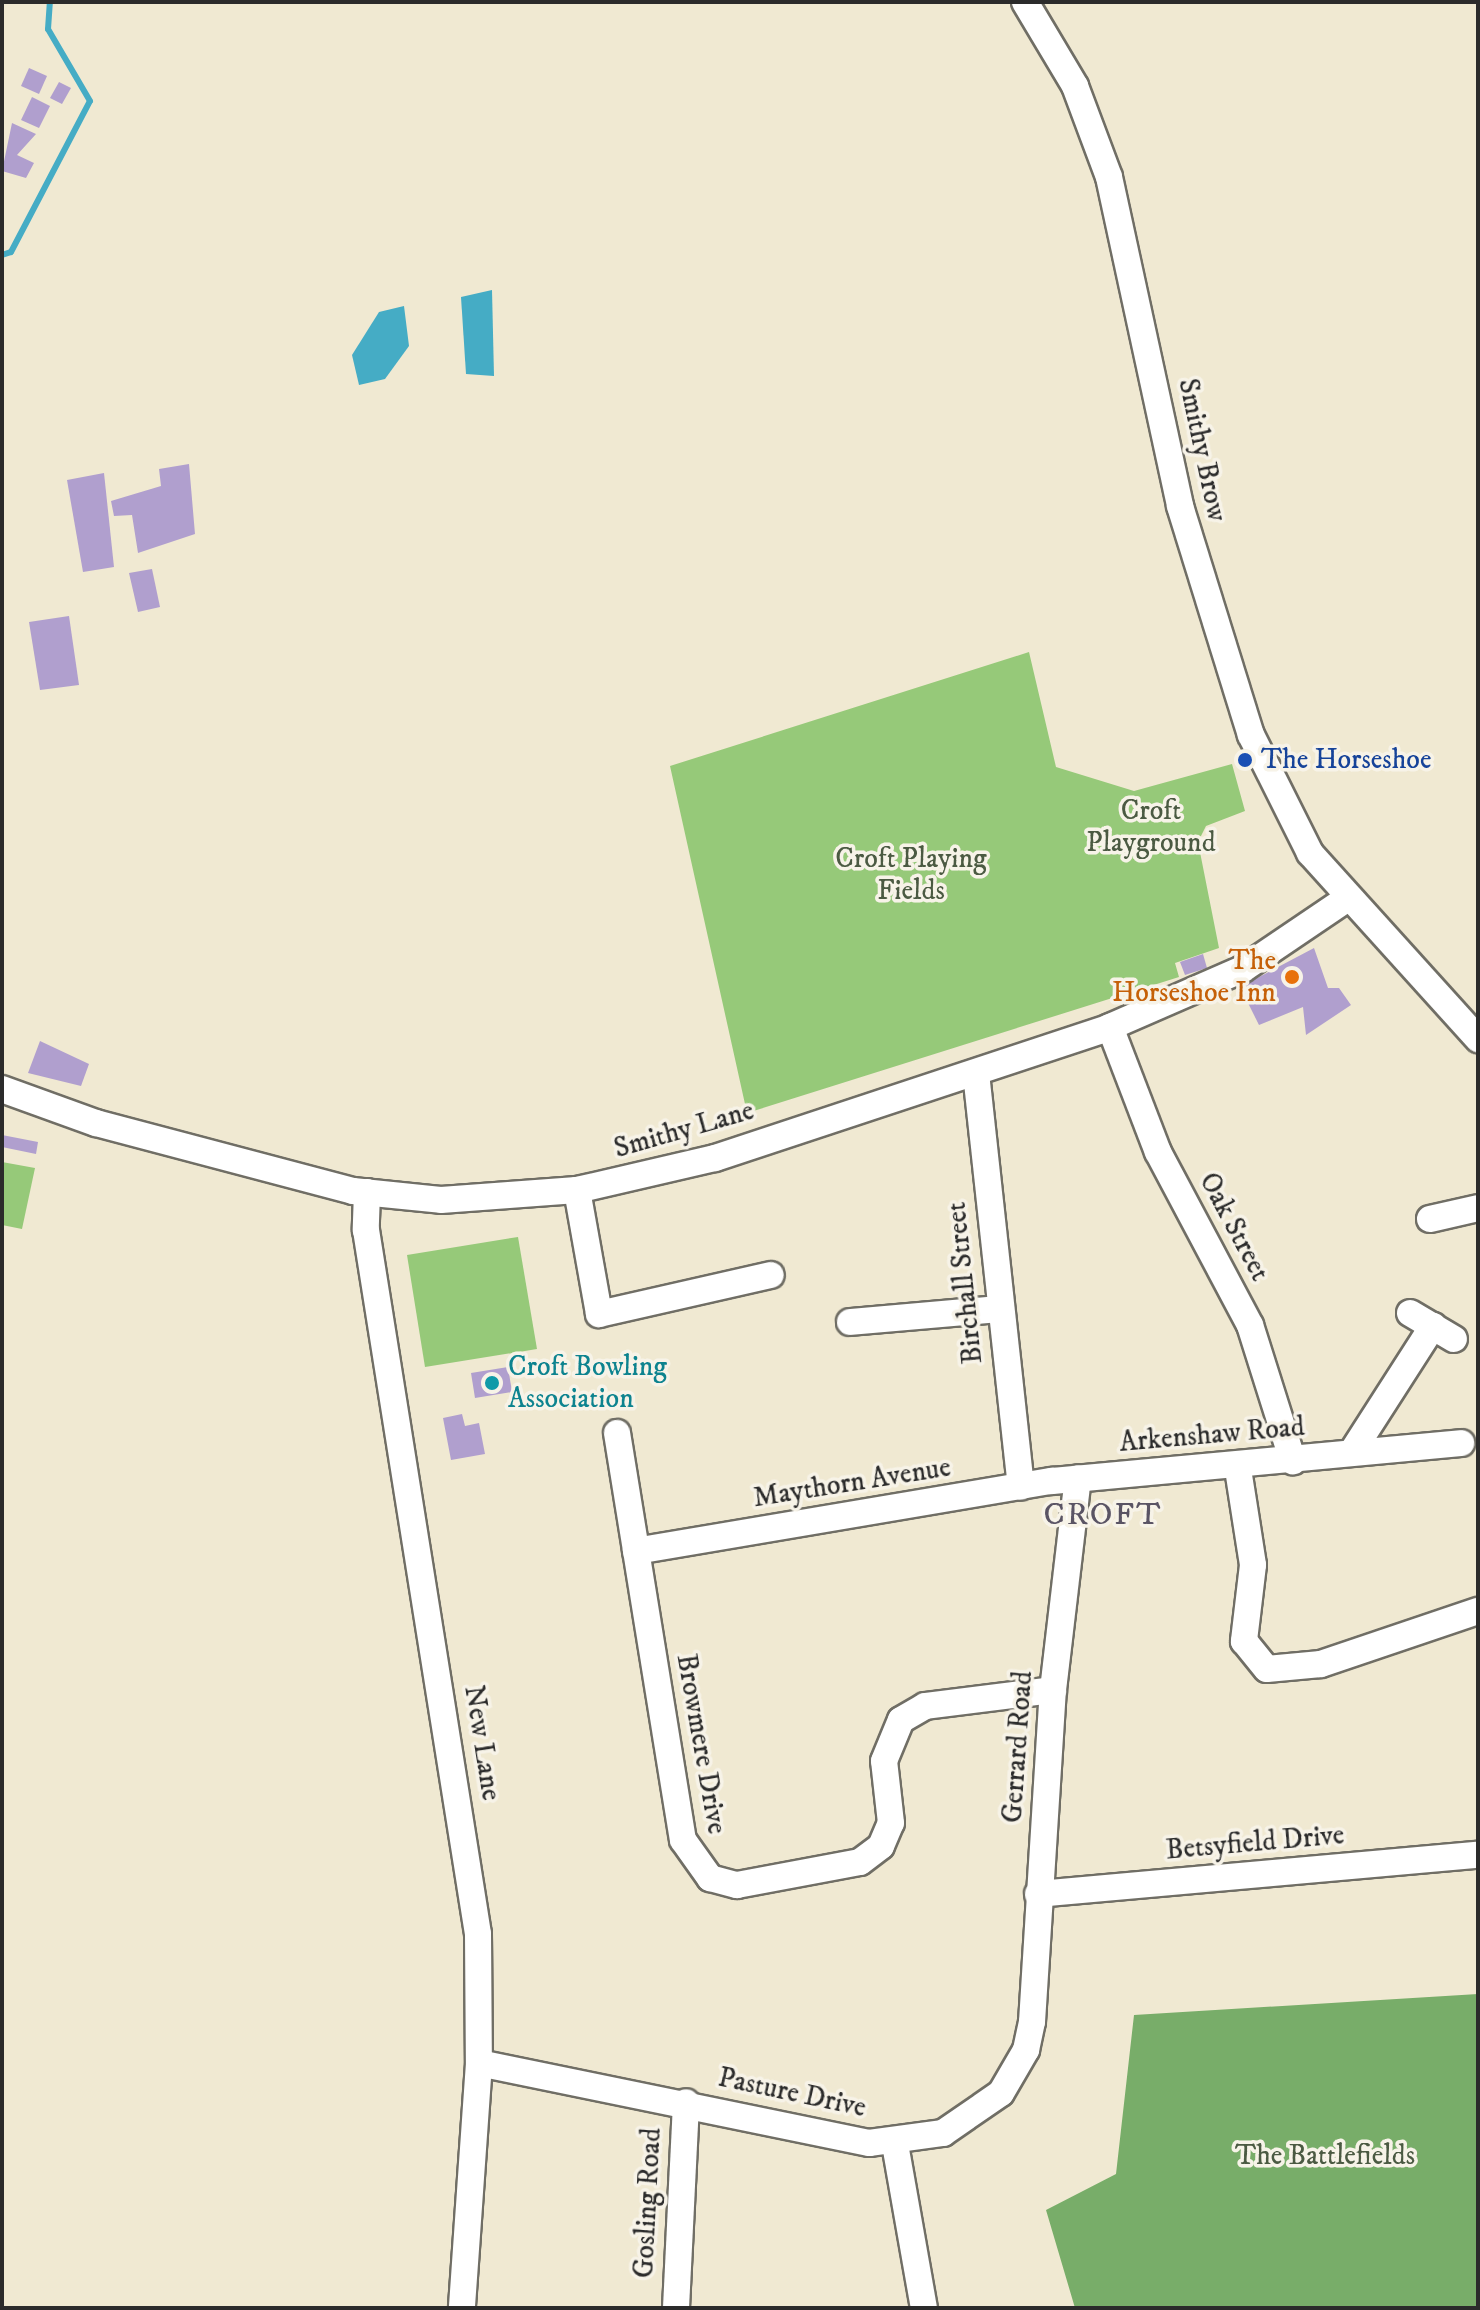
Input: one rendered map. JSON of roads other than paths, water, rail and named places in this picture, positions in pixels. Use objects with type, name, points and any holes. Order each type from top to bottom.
[{"type":"street","name":"Smithy Brow","points":[[1025,2],[1075,86],[1101,150],[1180,506],[1251,735],[1297,834],[1348,898],[1478,1039]]},
{"type":"street","name":"Smithy Lane","points":[[2,1089],[96,1123],[367,1192],[481,1199],[577,1190],[715,1158],[1110,1027],[1243,969],[1348,898]]},
{"type":"street","name":"Oak Street","points":[[1110,1027],[1158,1152],[1250,1325],[1293,1461]]},
{"type":"street","name":"Birchall Street","points":[[976,1073],[1021,1487]]},
{"type":"street","points":[[577,1190],[599,1314],[771,1275]]},
{"type":"street","name":"New Lane","points":[[367,1192],[366,1230],[472,1890],[479,2063],[462,2308]]},
{"type":"street","points":[[1430,1219],[1478,1208]]},
{"type":"street","points":[[850,1322],[892,1306],[1000,1309]]},
{"type":"street","points":[[1352,1452],[1432,1326]]},
{"type":"street","name":"Browmere Drive","points":[[617,1433],[683,1840],[699,1869],[724,1883],[846,1867],[872,1855],[891,1823],[886,1745],[912,1711],[1053,1690]]},
{"type":"street","name":"Arkenshaw Road","points":[[1078,1478],[1238,1469],[1352,1452],[1461,1443]]},
{"type":"street","points":[[1238,1469],[1253,1565],[1244,1641],[1259,1665],[1297,1670],[1450,1630],[1478,1611]]},
{"type":"street","name":"Maythorn Avenue","points":[[636,1551],[1078,1478]]},
{"type":"street","name":"Gerrard Road","points":[[1032,2022],[1053,1690],[1078,1478]]},
{"type":"street","name":"Betsyfield Drive","points":[[1038,1894],[1478,1855]]},
{"type":"street","name":"Pasture Drive","points":[[479,2063],[895,2144],[943,2133],[982,2111],[1015,2074],[1032,2022]]},
{"type":"street","name":"Gosling Road","points":[[676,2308],[686,2102]]},
{"type":"street","points":[[895,2144],[924,2308]]},
{"type":"water","points":[[492,290],[494,376],[466,374],[461,297]]},
{"type":"water","points":[[404,306],[409,346],[385,379],[359,385],[352,355],[379,312]]},
{"type":"waterway","points":[[2,255],[11,252],[90,101],[48,29],[50,2]]},
{"type":"place","name":"The Horseshoe","points":[[1245,760]]},
{"type":"place","name":"The Horseshoe Inn","points":[[1292,977]]},
{"type":"place","name":"Croft Bowling Association","points":[[492,1383]]},
{"type":"district","name":"CROFT","points":[[1103,1515]]},
{"type":"park label","name":"Croft Playground","points":[[1151,827]]},
{"type":"park label","name":"Croft Playing Fields","points":[[911,875]]},
{"type":"park label","name":"The Battlefields","points":[[1325,2156]]}]
